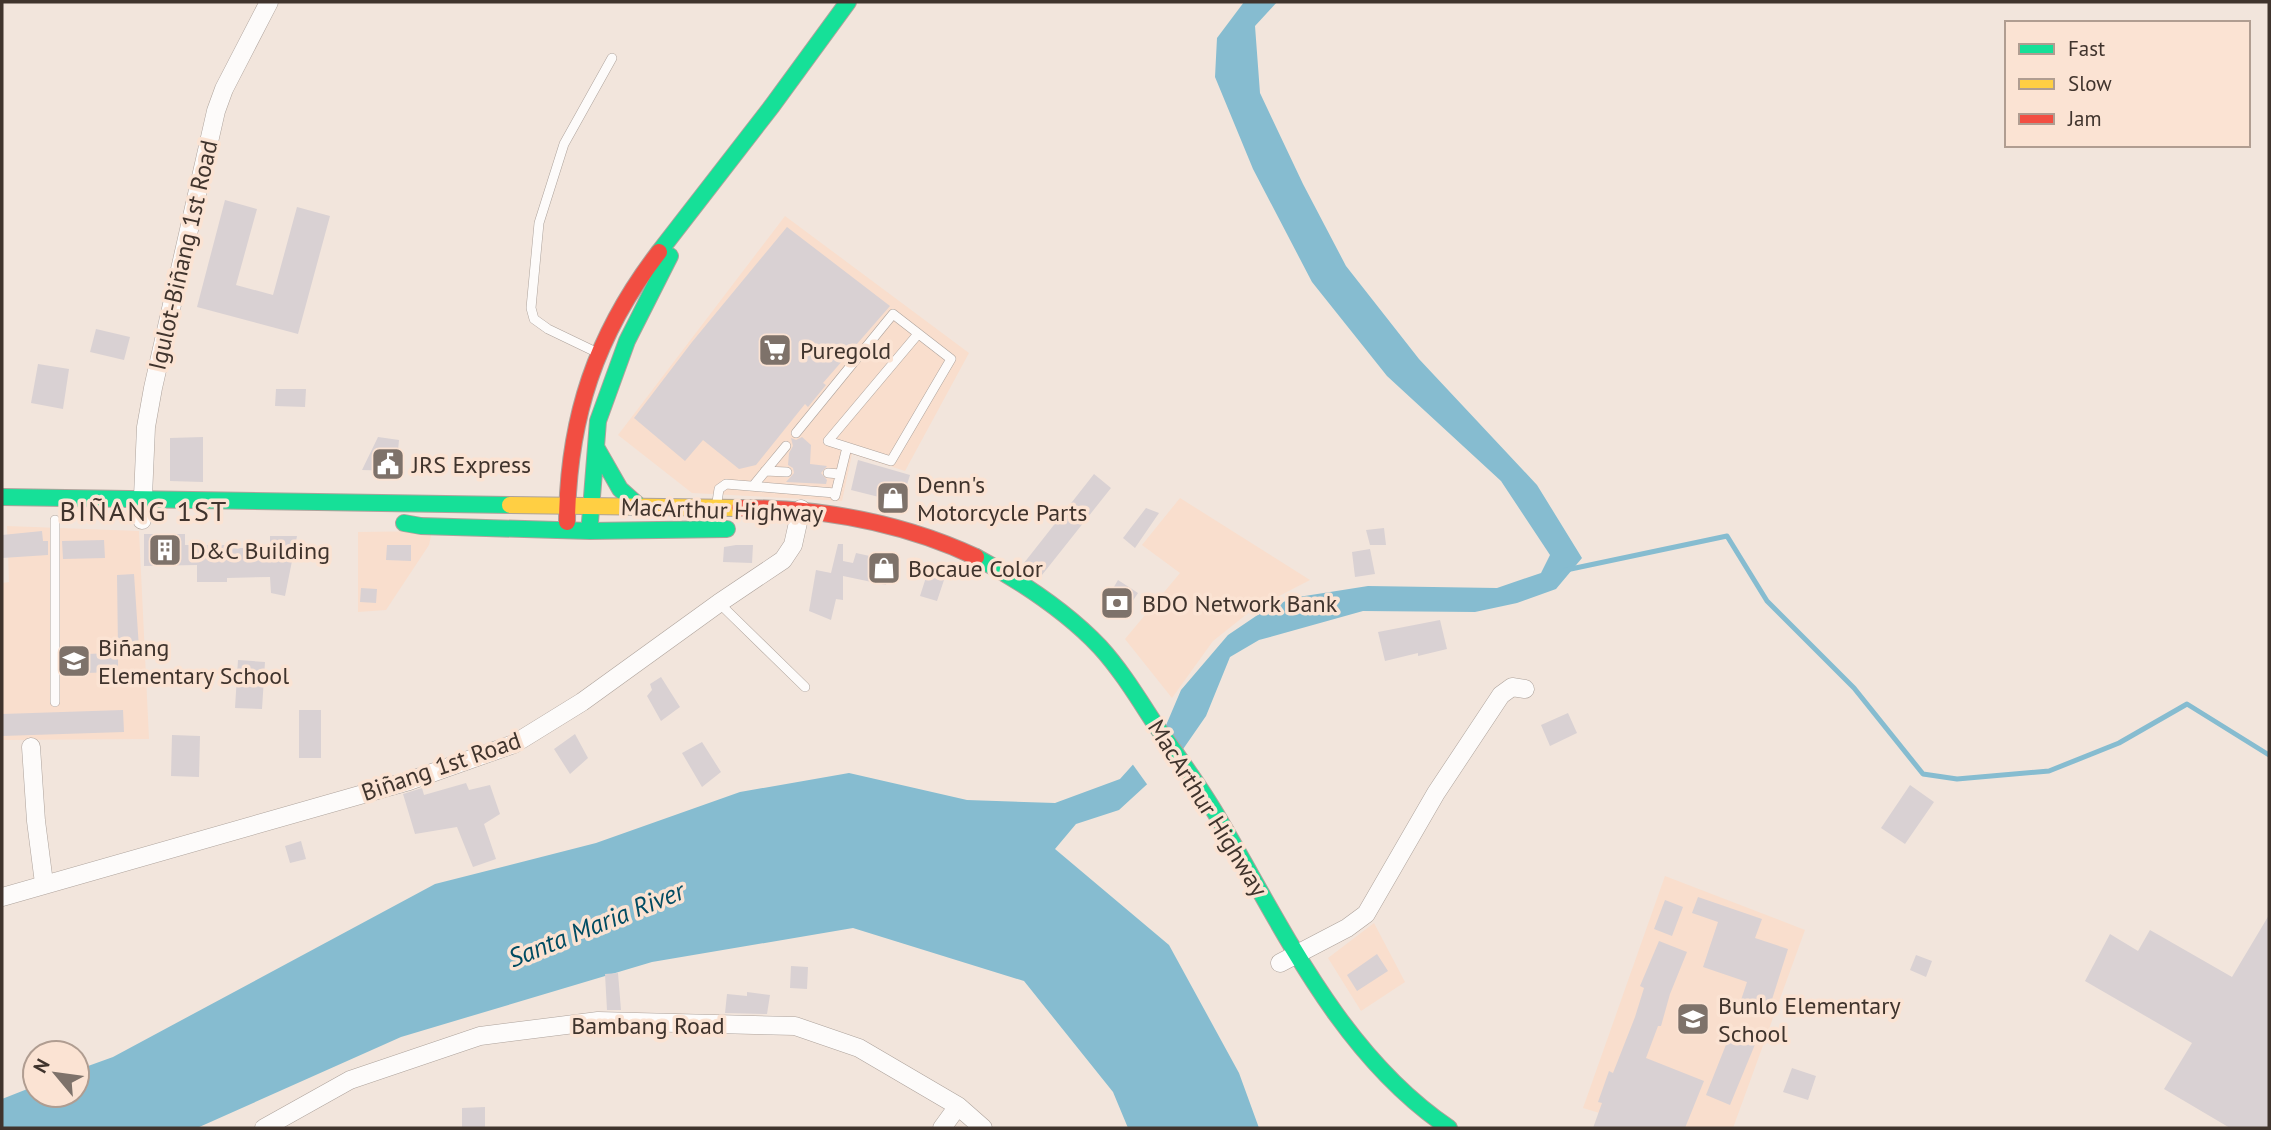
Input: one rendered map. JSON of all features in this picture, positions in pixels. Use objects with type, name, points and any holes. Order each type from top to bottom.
[{"type":"main road","points":[[567,530],[566,505],[577,416],[606,336],[639,279],[848,2]]},
{"type":"main road","points":[[590,531],[598,421],[627,341],[667,264],[682,222]]},
{"type":"main road","points":[[596,447],[620,489],[640,507]]},
{"type":"main road","name":"MacArthur Highway","points":[[2,497],[802,509],[827,522]]},
{"type":"main road","name":"MacArthur Highway","points":[[370,519],[421,526],[590,531],[740,528]]},
{"type":"main road","points":[[36,520],[61,520]]},
{"type":"main road","points":[[120,520],[149,520]]},
{"type":"main road","name":"MacArthur Highway","points":[[779,528],[798,528],[827,522],[910,531],[952,545],[995,566],[1050,602],[1102,650],[1132,689],[1203,793],[1333,1010],[1389,1080],[1427,1115],[1449,1128]]},
{"type":"main road","points":[[1276,957],[1291,981]]},
{"type":"street","name":"Igulot-Biñang 1st Road","points":[[149,520],[143,499],[146,427],[216,111],[224,89],[269,2]]},
{"type":"street","name":"Biñang 1st Road","points":[[2,897],[409,781],[514,744],[582,702],[719,603],[783,561],[789,554],[802,509]]},
{"type":"street","points":[[1276,957],[1297,953],[1347,928],[1366,915],[1436,793],[1501,695],[1512,687],[1525,689]]},
{"type":"street","points":[[31,747],[44,883]]},
{"type":"street","name":"Bambang Road","points":[[264,1128],[350,1080],[480,1036],[598,1021],[795,1026],[859,1048],[958,1106],[983,1128]]},
{"type":"street","points":[[942,1128],[958,1106]]},
{"type":"lane","points":[[599,354],[548,330],[534,319],[531,308],[539,223],[564,144],[612,58]]},
{"type":"lane","points":[[796,433],[893,314],[951,359],[891,461],[828,441],[918,334]]},
{"type":"lane","points":[[752,486],[786,446]]},
{"type":"lane","points":[[827,522],[847,447]]},
{"type":"lane","points":[[765,471],[787,472]]},
{"type":"lane","points":[[828,473],[840,474]]},
{"type":"lane","points":[[714,529],[719,489],[726,484],[835,493]]},
{"type":"lane","points":[[55,702],[61,520]]},
{"type":"lane","points":[[719,603],[805,687]]},
{"type":"shaded area","points":[[785,216],[969,353],[905,471],[852,454],[842,501],[692,493],[618,435]]},
{"type":"shaded area","points":[[1180,498],[1310,580],[1252,610],[1213,641],[1172,698],[1125,639],[1180,573],[1142,545]]},
{"type":"shaded area","name":"Biñang Elementary School","points":[[7,526],[139,531],[149,739],[2,740],[2,583],[9,582]]},
{"type":"shaded area","points":[[432,531],[429,545],[386,610],[358,612],[358,532]]},
{"type":"shaded area","name":"Bunlo Elementary School","points":[[1665,876],[1805,930],[1733,1128],[1649,1128],[1583,1108]]},
{"type":"shaded area","points":[[1374,923],[1405,982],[1361,1011],[1328,958]]},
{"type":"water","name":"Santa Maria River","points":[[1244,2],[1277,2],[1255,26],[1260,93],[1346,266],[1419,359],[1537,485],[1582,558],[1556,589],[1517,603],[1475,612],[1363,611],[1259,640],[1230,657],[1206,716],[1179,755],[1119,810],[1076,824],[1055,849],[1169,945],[1239,1073],[1259,1128],[1128,1128],[1113,1092],[1024,981],[853,928],[652,962],[401,1037],[197,1128],[2,1128],[2,1099],[21,1092],[21,1109],[91,1109],[91,1065],[113,1057],[435,884],[596,843],[740,792],[849,773],[967,800],[1055,803],[1120,779],[1164,730],[1181,690],[1228,635],[1262,612],[1292,598],[1368,586],[1497,588],[1541,573],[1550,555],[1501,481],[1387,376],[1312,282],[1253,169],[1215,77],[1217,38]]},
{"type":"pier","points":[[1161,728],[1181,757],[1149,787],[1131,762]]},
{"type":"building","points":[[225,200],[257,209],[236,285],[273,295],[297,207],[330,216],[298,334],[197,307]]},
{"type":"building","name":"Puregold","points":[[787,227],[890,306],[823,383],[826,385],[808,407],[805,404],[756,465],[739,469],[703,440],[685,461],[634,418],[692,342]]},
{"type":"building","points":[[96,329],[130,337],[124,360],[90,352]]},
{"type":"building","points":[[38,364],[69,369],[63,409],[31,403]]},
{"type":"building","points":[[276,389],[306,389],[305,407],[275,406]]},
{"type":"building","points":[[203,437],[203,482],[170,481],[170,438]]},
{"type":"building","points":[[378,437],[399,440],[396,471],[362,470]]},
{"type":"building","points":[[802,437],[811,445],[810,464],[827,466],[821,473],[827,480],[826,484],[786,482],[794,473],[793,468],[788,465],[793,446],[791,438],[796,440]]},
{"type":"building","points":[[858,460],[910,475],[900,507],[878,500],[879,497],[851,490]]},
{"type":"building","points":[[1094,474],[1111,488],[1042,575],[1024,563]]},
{"type":"building","points":[[1146,508],[1159,513],[1135,548],[1123,538]]},
{"type":"building","points":[[1384,528],[1386,545],[1370,545],[1366,530]]},
{"type":"building","points":[[42,531],[43,541],[48,541],[48,555],[2,558],[2,535]]},
{"type":"building","points":[[144,534],[185,534],[185,545],[228,545],[228,548],[270,548],[270,536],[297,536],[285,596],[271,593],[270,577],[197,582],[197,565],[144,566]]},
{"type":"building","points":[[104,540],[105,558],[63,559],[62,541]]},
{"type":"building","points":[[838,544],[843,544],[843,561],[853,563],[856,553],[892,561],[886,585],[843,576],[843,600],[836,599],[831,620],[809,611],[816,570],[831,573]]},
{"type":"building","points":[[387,545],[411,545],[411,561],[386,560]]},
{"type":"building","points":[[753,545],[752,563],[723,562],[724,547]]},
{"type":"building","points":[[1370,549],[1375,574],[1355,577],[1352,552]]},
{"type":"building","points":[[929,568],[946,574],[937,601],[920,596]]},
{"type":"building","points":[[134,574],[139,648],[118,649],[117,575]]},
{"type":"building","points":[[1118,580],[1138,593],[1124,614],[1105,602]]},
{"type":"building","points":[[361,588],[377,589],[376,603],[360,602]]},
{"type":"building","points":[[1440,620],[1447,649],[1385,661],[1378,632]]},
{"type":"building","points":[[118,653],[118,672],[85,673],[85,654]]},
{"type":"building","points":[[238,660],[265,662],[262,709],[235,708]]},
{"type":"building","points":[[661,677],[680,707],[661,721],[647,696],[652,690],[650,684]]},
{"type":"building","points":[[123,710],[124,732],[2,736],[2,714]]},
{"type":"building","points":[[299,710],[321,710],[321,758],[299,758]]},
{"type":"building","points":[[1568,713],[1577,733],[1550,746],[1541,725]]},
{"type":"building","points":[[575,734],[588,758],[570,774],[554,749]]},
{"type":"building","points":[[172,735],[200,736],[199,777],[171,776]]},
{"type":"building","points":[[702,742],[721,772],[702,787],[682,753]]},
{"type":"building","points":[[466,783],[469,790],[490,785],[500,814],[484,824],[496,859],[473,867],[457,827],[415,834],[403,794],[422,788],[424,795]]},
{"type":"building","points":[[1910,785],[1934,802],[1905,844],[1881,828]]},
{"type":"building","points":[[301,841],[306,859],[290,863],[285,846]]},
{"type":"building","points":[[1698,897],[1762,919],[1755,938],[1788,949],[1768,1012],[1740,1003],[1747,982],[1703,967],[1718,922],[1692,913]]},
{"type":"building","points":[[1665,900],[1683,907],[1672,936],[1654,929]]},
{"type":"building","points":[[2269,915],[2269,1128],[2230,1128],[2164,1089],[2192,1043],[2085,981],[2110,934],[2138,951],[2150,930],[2232,977]]},
{"type":"building","points":[[1659,941],[1687,952],[1670,994],[1661,1026],[1658,1026],[1646,1058],[1704,1081],[1685,1128],[1593,1128],[1602,1103],[1598,1102],[1609,1071],[1613,1073],[1635,1017],[1644,988],[1640,986]]},
{"type":"building","points":[[1377,954],[1388,971],[1357,991],[1347,975]]},
{"type":"building","points":[[1916,955],[1932,961],[1926,977],[1910,970]]},
{"type":"building","points":[[791,966],[808,967],[807,989],[790,988]]},
{"type":"building","points":[[618,973],[621,1010],[607,1010],[605,974]]},
{"type":"building","points":[[747,992],[770,995],[767,1014],[725,1013],[727,994],[747,996]]},
{"type":"building","points":[[1731,1032],[1756,1042],[1730,1105],[1706,1095]]},
{"type":"building","points":[[1792,1068],[1816,1076],[1808,1100],[1783,1092]]},
{"type":"building","points":[[485,1107],[485,1128],[462,1128],[462,1108]]},
{"type":"waterway","points":[[1566,570],[1727,536],[1767,601],[1854,688],[1923,774],[1957,779],[2049,771],[2119,743],[2187,704],[2269,755]]},
{"type":"traffic: fast","points":[[659,252],[848,2]]},
{"type":"traffic: fast","points":[[590,522],[598,421],[627,341],[670,256]]},
{"type":"traffic: fast","points":[[596,447],[620,489],[640,507]]},
{"type":"traffic: fast","points":[[2,497],[510,505]]},
{"type":"traffic: fast","points":[[404,523],[421,526],[590,531],[727,529]]},
{"type":"traffic: fast","points":[[976,557],[1057,609],[1108,656],[1205,796],[1292,947],[1346,1028],[1377,1065],[1411,1098],[1449,1128]]},
{"type":"traffic: slow","points":[[510,505],[740,508]]},
{"type":"traffic: jam","points":[[567,522],[573,447],[590,379],[618,314],[659,252]]},
{"type":"traffic: jam","points":[[740,508],[801,511],[861,519],[919,535],[976,557]]},
{"type":"place","name":"Puregold","points":[[775,350]]},
{"type":"place","name":"JRS Express","points":[[388,464]]},
{"type":"place","name":"Denn's Motorcycle Parts","points":[[893,498]]},
{"type":"place","name":"D&C Building","points":[[165,550]]},
{"type":"place","name":"Bocaue Color","points":[[884,568]]},
{"type":"place","name":"BDO Network Bank","points":[[1117,603]]},
{"type":"place","name":"Biñang Elementary School","points":[[74,661]]},
{"type":"place","name":"Bunlo Elementary School","points":[[1693,1019]]},
{"type":"district","name":"BIÑANG 1ST","points":[[144,510]]}]
